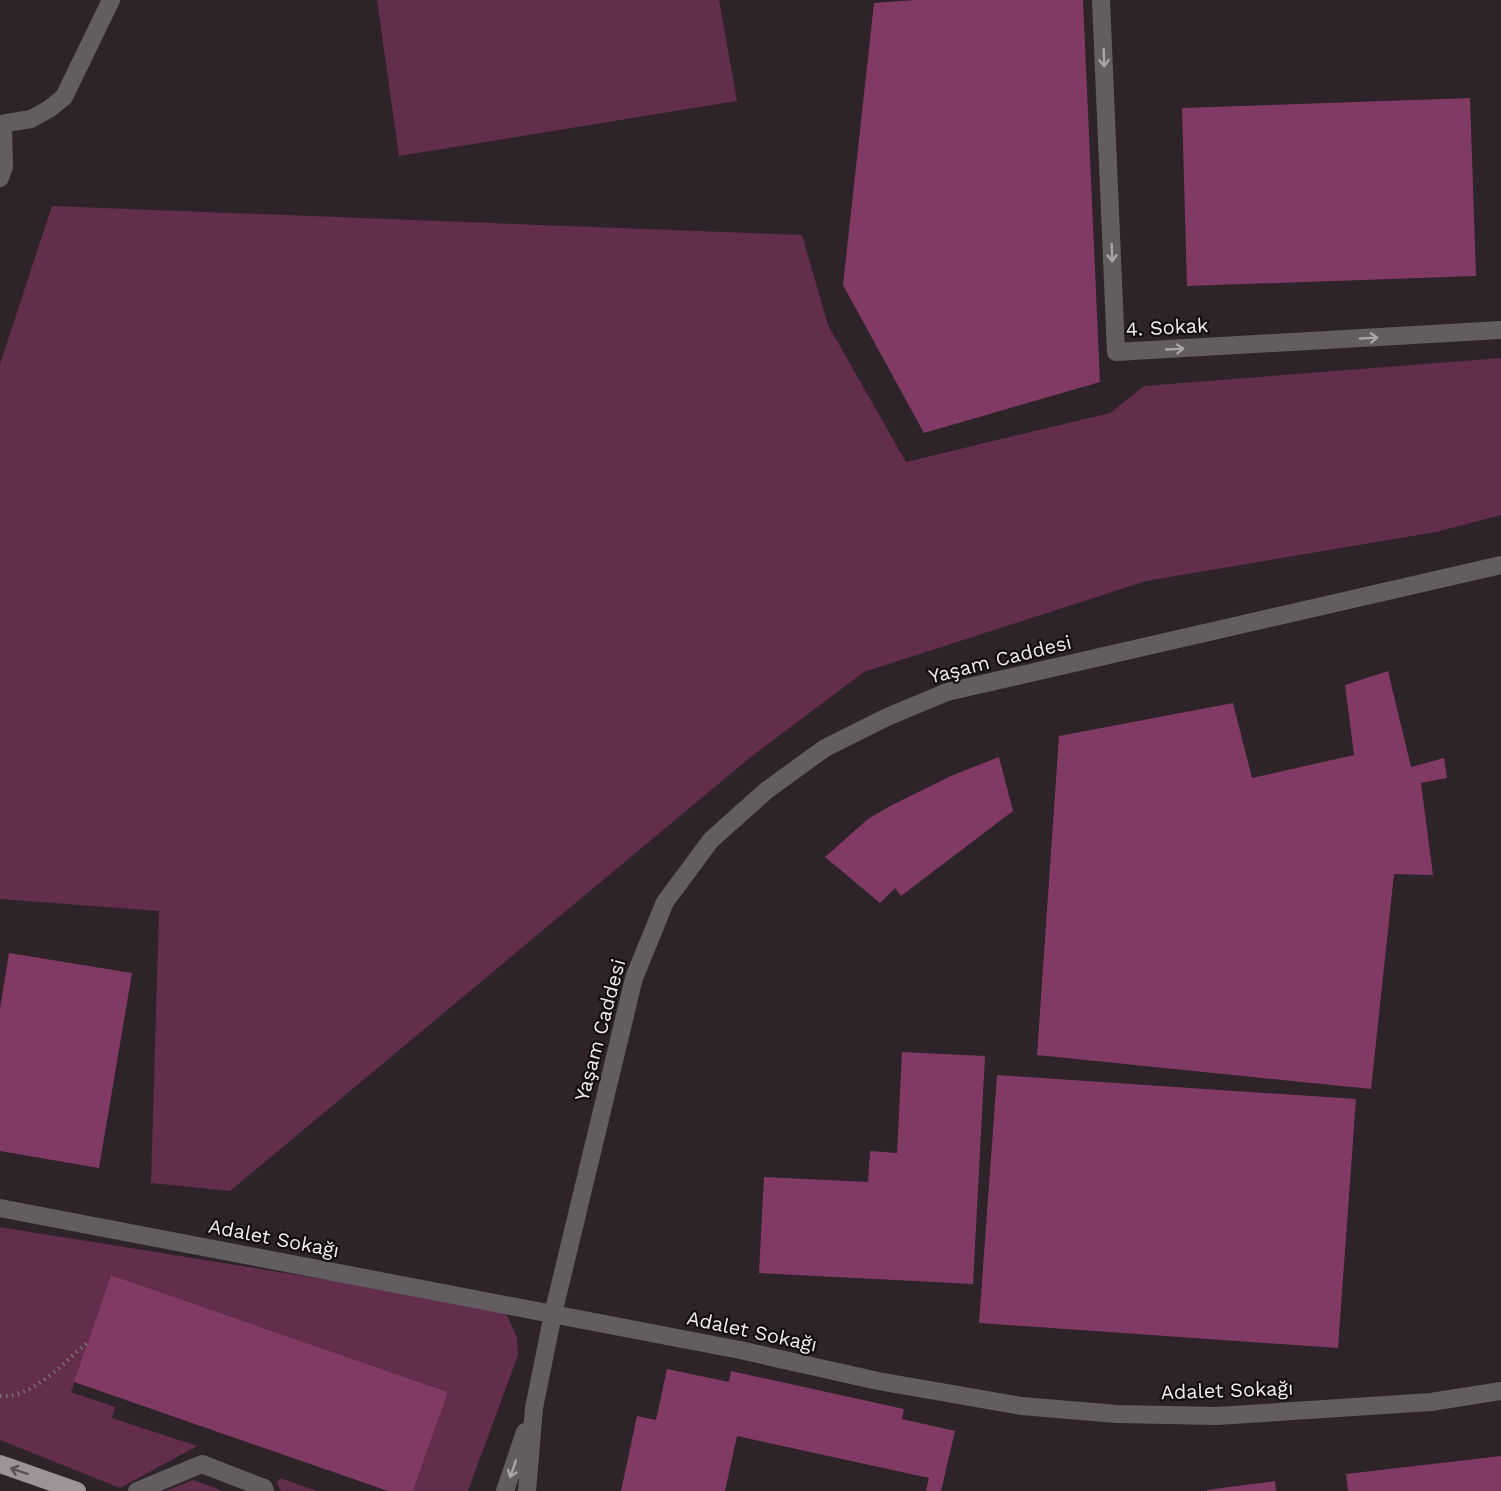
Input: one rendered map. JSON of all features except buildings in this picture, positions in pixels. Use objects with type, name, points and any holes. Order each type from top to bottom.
[{"type":"main road","points":[[0,1464],[77,1491]]},
{"type":"street","points":[[0,178],[4,167],[1,124],[31,119],[64,97],[111,0]]},
{"type":"street","name":"4. Sokak","points":[[1101,0],[1116,352],[1501,330]]},
{"type":"street","name":"Yaşam Caddesi","points":[[527,1491],[534,1408],[553,1314],[634,978],[665,902],[711,840],[767,790],[825,748],[887,717],[947,692],[1501,565]]},
{"type":"street","name":"Adalet Sokağı","points":[[0,1208],[740,1350],[878,1381],[1021,1406],[1106,1413],[1217,1416],[1431,1402],[1501,1391]]},
{"type":"street","name":"Yaşam Caddesi","points":[[505,1491],[534,1408]]},
{"type":"street","points":[[137,1491],[202,1464],[264,1488],[265,1491]]},
{"type":"path","points":[[0,1396],[11,1397],[23,1393],[48,1376],[87,1343]]},
{"type":"shaded area","points":[[377,0],[719,0],[737,101],[399,156]]},
{"type":"shaded area","points":[[52,206],[802,235],[828,325],[906,462],[1110,413],[1144,386],[1501,358],[1501,515],[1436,532],[1146,581],[864,672],[752,756],[230,1191],[151,1183],[159,911],[0,899],[0,364]]},
{"type":"shaded area","points":[[0,1227],[490,1306],[504,1312],[517,1338],[518,1355],[468,1491],[413,1491],[448,1392],[111,1275],[71,1392],[115,1407],[112,1418],[197,1446],[120,1488],[0,1440]]},
{"type":"shaded area","points":[[280,1478],[317,1491],[281,1491],[277,1483]]},
{"type":"shaded area","points":[[193,1480],[223,1491],[166,1491]]}]
